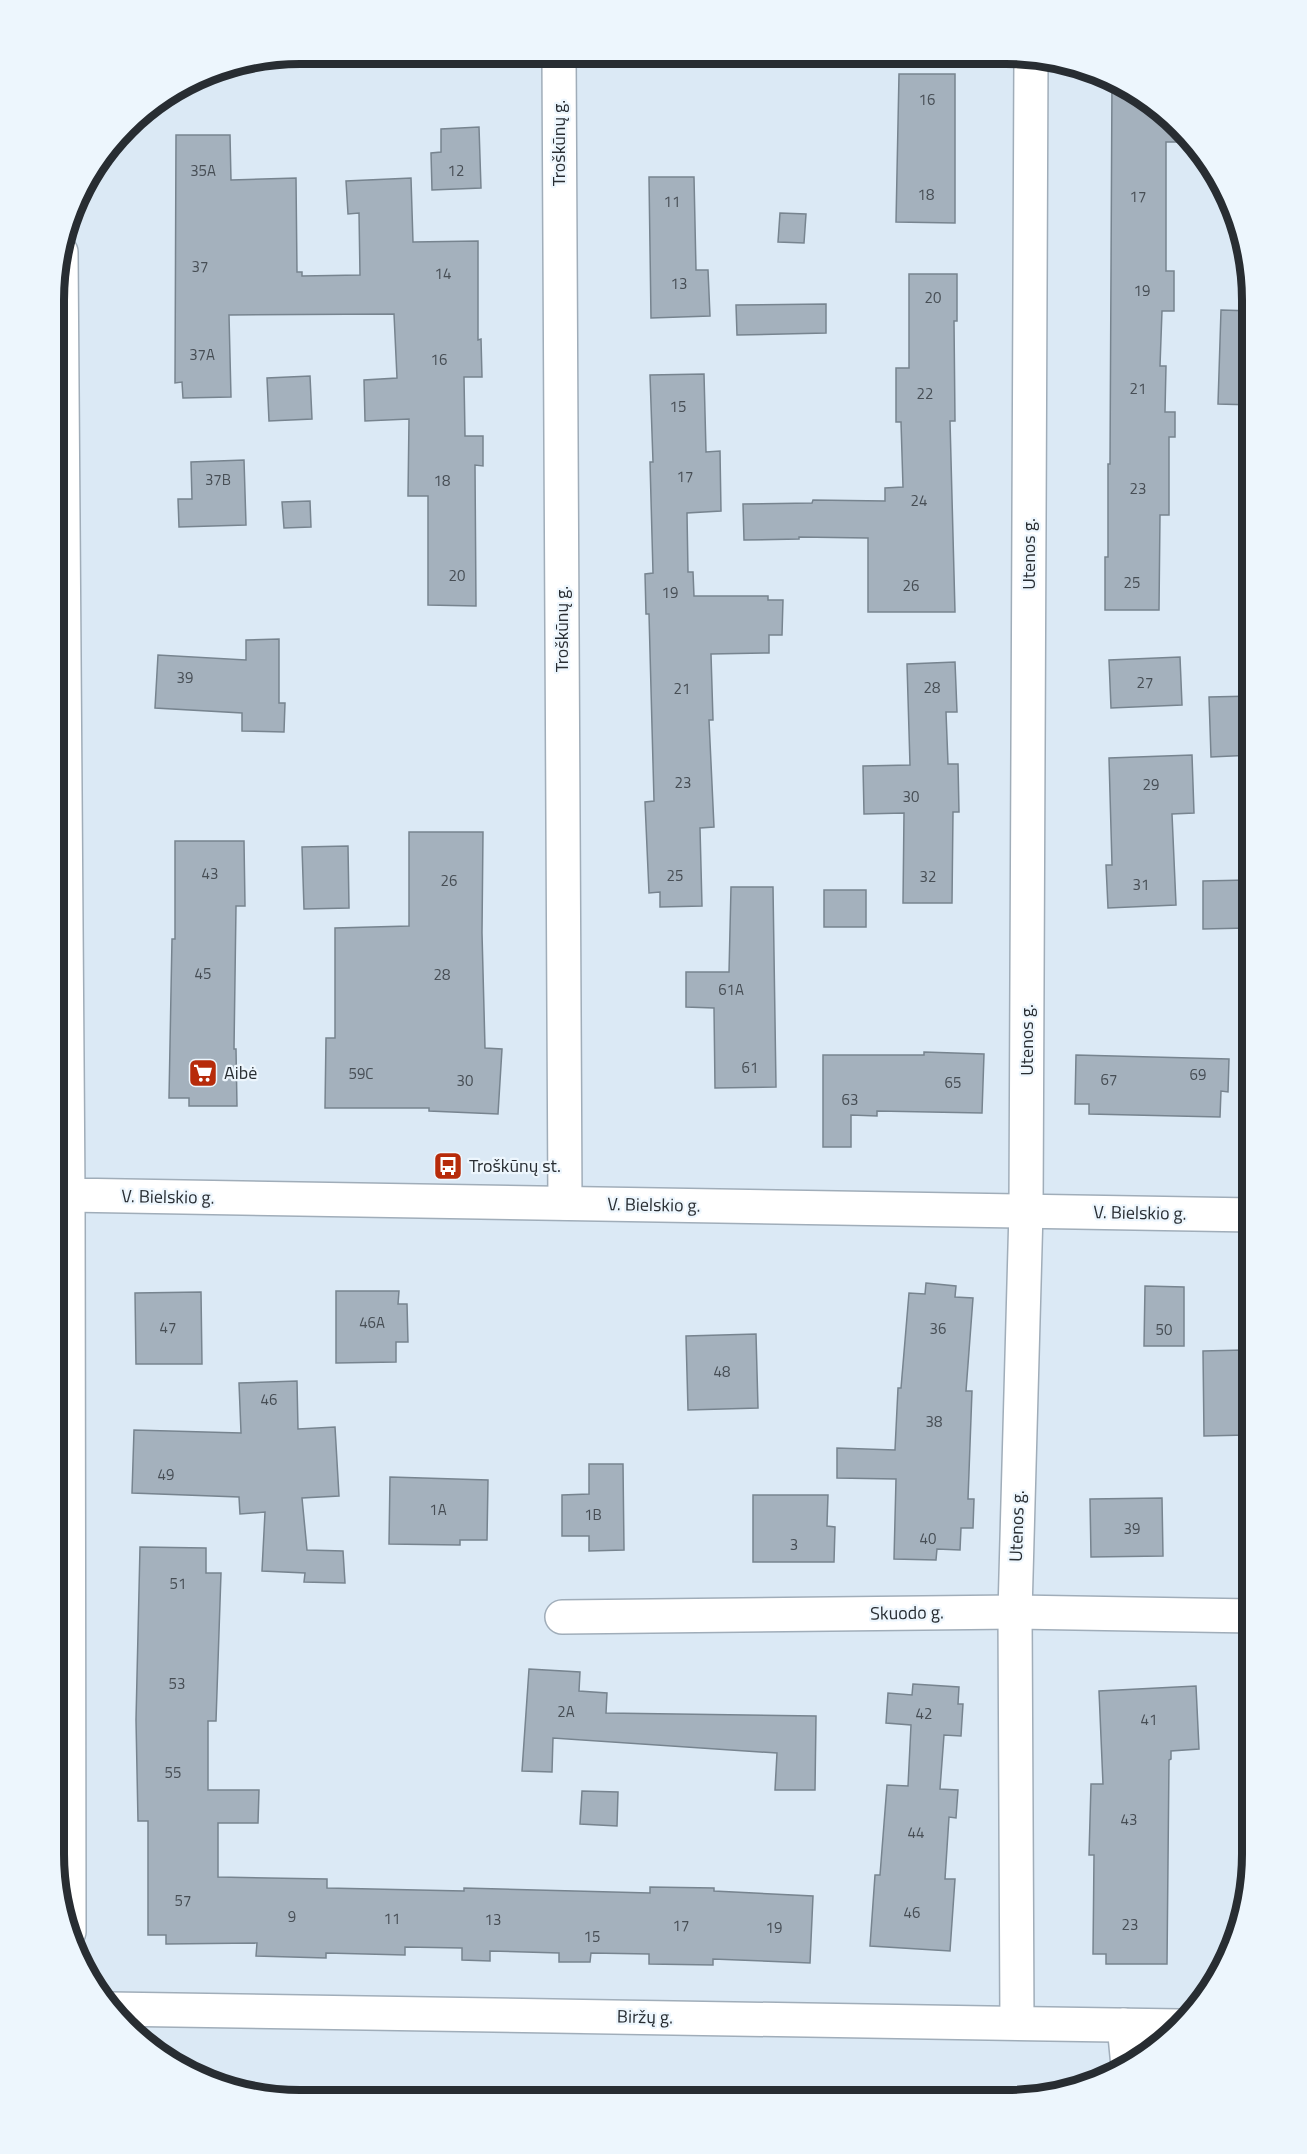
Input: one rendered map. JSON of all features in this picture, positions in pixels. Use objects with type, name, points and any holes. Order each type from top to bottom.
[{"type":"street","name":"Troškūnų g.","points":[[559,64],[565,1203]]},
{"type":"street","name":"Utenos g.","points":[[1017,2023],[1015,1612],[1026,1211],[1031,66]]},
{"type":"street","name":"V. Bielskio g.","points":[[64,1195],[1242,1215]]},
{"type":"street","points":[[64,1471],[69,1897]]},
{"type":"street","name":"Skuodo g.","points":[[562,1617],[1015,1612],[1242,1616]]},
{"type":"street","name":"Biržų g.","points":[[123,2009],[1167,2026]]},
{"type":"street","points":[[1124,2025],[1127,2057]]},
{"type":"building","points":[[899,74],[955,74],[955,223],[896,222]]},
{"type":"building","points":[[1112,89],[1150,113],[1181,142],[1166,142],[1166,271],[1174,271],[1174,311],[1162,311],[1160,366],[1166,366],[1165,412],[1175,412],[1175,437],[1169,437],[1169,515],[1160,515],[1159,610],[1105,610],[1105,557],[1108,557],[1108,464],[1110,464]]},
{"type":"building","points":[[479,127],[481,188],[432,190],[431,153],[441,152],[441,129]]},
{"type":"building","points":[[176,135],[230,135],[231,180],[296,178],[297,272],[302,272],[302,276],[360,275],[359,213],[348,214],[346,181],[411,178],[413,242],[478,241],[478,340],[481,339],[482,377],[464,377],[465,436],[483,436],[483,466],[475,465],[476,606],[428,605],[428,496],[408,496],[409,419],[365,421],[364,380],[397,378],[394,314],[229,315],[231,397],[183,398],[182,382],[175,383]]},
{"type":"building","points":[[649,177],[694,177],[696,270],[708,270],[710,316],[651,318]]},
{"type":"building","points":[[780,213],[806,214],[804,243],[778,242]]},
{"type":"building","points":[[909,274],[957,274],[957,321],[954,321],[955,421],[950,421],[955,612],[868,612],[868,538],[799,537],[799,539],[744,540],[743,504],[812,503],[813,500],[885,501],[885,488],[903,487],[901,422],[896,422],[896,368],[909,368]]},
{"type":"building","points":[[826,304],[826,333],[737,335],[736,305]]},
{"type":"building","points":[[1221,310],[1242,311],[1242,405],[1218,404]]},
{"type":"building","points":[[704,374],[706,452],[720,451],[721,511],[687,513],[688,572],[693,572],[694,596],[768,596],[768,600],[783,600],[782,635],[769,635],[769,653],[711,654],[713,720],[709,720],[714,827],[700,828],[702,906],[660,907],[660,892],[649,893],[645,802],[654,801],[649,614],[646,614],[645,574],[653,573],[650,375]]},
{"type":"building","points":[[310,376],[312,419],[269,421],[267,378]]},
{"type":"building","points":[[244,460],[246,525],[179,527],[178,499],[192,499],[191,462]]},
{"type":"building","points":[[310,501],[311,527],[284,528],[282,502]]},
{"type":"building","points":[[279,639],[279,703],[285,703],[284,732],[242,731],[242,713],[155,708],[158,655],[246,660],[246,640]]},
{"type":"building","points":[[1180,657],[1182,705],[1111,708],[1109,660]]},
{"type":"building","points":[[955,662],[957,712],[946,712],[948,764],[958,764],[959,812],[953,812],[952,903],[903,903],[904,813],[864,814],[863,766],[910,765],[907,664]]},
{"type":"building","points":[[1242,696],[1242,756],[1211,757],[1209,697]]},
{"type":"building","points":[[1192,755],[1194,813],[1172,814],[1176,905],[1108,908],[1106,865],[1112,865],[1109,758]]},
{"type":"building","points":[[409,832],[483,832],[482,933],[485,1048],[502,1049],[498,1114],[429,1111],[429,1108],[325,1108],[326,1038],[335,1038],[335,928],[409,926]]},
{"type":"building","points":[[175,841],[244,841],[245,906],[236,906],[234,1049],[236,1049],[237,1106],[189,1106],[189,1098],[169,1098],[172,939],[175,939]]},
{"type":"building","points":[[348,846],[349,908],[304,909],[302,847]]},
{"type":"building","points":[[1242,880],[1242,928],[1203,929],[1203,881]]},
{"type":"building","points":[[731,887],[773,887],[776,1087],[715,1088],[714,1008],[686,1007],[686,972],[729,972]]},
{"type":"building","points":[[824,890],[866,890],[866,927],[824,927]]},
{"type":"building","points":[[924,1052],[984,1054],[982,1113],[877,1111],[877,1116],[851,1115],[851,1147],[823,1147],[823,1055],[924,1055]]},
{"type":"building","points":[[1076,1055],[1229,1059],[1228,1092],[1221,1091],[1220,1117],[1089,1114],[1089,1104],[1075,1104]]},
{"type":"building","points":[[926,1283],[956,1286],[955,1297],[973,1298],[966,1391],[972,1391],[968,1499],[974,1499],[973,1528],[961,1528],[960,1550],[937,1549],[936,1560],[894,1559],[896,1479],[837,1478],[837,1448],[895,1450],[898,1388],[901,1388],[909,1293],[925,1294]]},
{"type":"building","points":[[1145,1286],[1184,1287],[1184,1346],[1144,1346]]},
{"type":"building","points":[[336,1291],[399,1291],[398,1304],[407,1304],[408,1342],[396,1342],[396,1362],[336,1363]]},
{"type":"building","points":[[201,1292],[202,1364],[136,1364],[135,1293]]},
{"type":"building","points":[[756,1334],[758,1408],[688,1410],[686,1336]]},
{"type":"building","points":[[1242,1350],[1242,1435],[1204,1436],[1203,1351]]},
{"type":"building","points":[[297,1381],[298,1429],[335,1427],[339,1496],[302,1498],[307,1550],[343,1551],[345,1583],[304,1582],[305,1573],[262,1571],[265,1512],[240,1514],[239,1497],[132,1493],[134,1430],[241,1433],[239,1383]]},
{"type":"building","points":[[589,1464],[623,1464],[624,1550],[589,1551],[589,1536],[562,1536],[562,1495],[589,1494]]},
{"type":"building","points":[[390,1477],[488,1480],[487,1540],[460,1540],[460,1545],[389,1544]]},
{"type":"building","points":[[753,1495],[828,1495],[827,1526],[835,1527],[834,1562],[753,1562]]},
{"type":"building","points":[[1162,1498],[1163,1556],[1091,1557],[1090,1499]]},
{"type":"building","points":[[140,1547],[206,1548],[206,1573],[221,1573],[216,1721],[208,1721],[208,1790],[259,1790],[258,1823],[218,1823],[218,1877],[327,1879],[327,1888],[464,1891],[464,1888],[650,1893],[650,1887],[714,1888],[714,1891],[813,1896],[810,1963],[713,1959],[713,1965],[649,1964],[649,1954],[591,1953],[590,1962],[559,1962],[559,1953],[490,1951],[490,1961],[462,1960],[462,1948],[405,1947],[405,1955],[326,1953],[326,1958],[256,1956],[257,1943],[166,1944],[166,1935],[148,1935],[148,1821],[138,1821],[136,1720]]},
{"type":"building","points":[[529,1669],[580,1672],[579,1691],[607,1693],[606,1713],[816,1716],[815,1790],[775,1790],[777,1753],[553,1738],[552,1772],[522,1771]]},
{"type":"building","points":[[913,1684],[959,1687],[958,1704],[963,1704],[961,1736],[944,1735],[940,1789],[958,1790],[956,1818],[949,1817],[945,1879],[955,1879],[950,1951],[870,1946],[875,1875],[880,1875],[887,1785],[908,1786],[911,1725],[886,1723],[888,1693],[912,1695]]},
{"type":"building","points":[[1196,1686],[1199,1749],[1171,1751],[1169,1760],[1167,1964],[1106,1964],[1106,1954],[1093,1954],[1094,1855],[1089,1855],[1091,1784],[1103,1784],[1099,1691]]},
{"type":"building","points":[[582,1791],[618,1792],[617,1826],[580,1824]]},
{"type":"place","name":"Aibė","points":[[203,1073]]},
{"type":"place","name":"Troškūnų st.","points":[[448,1166]]}]
